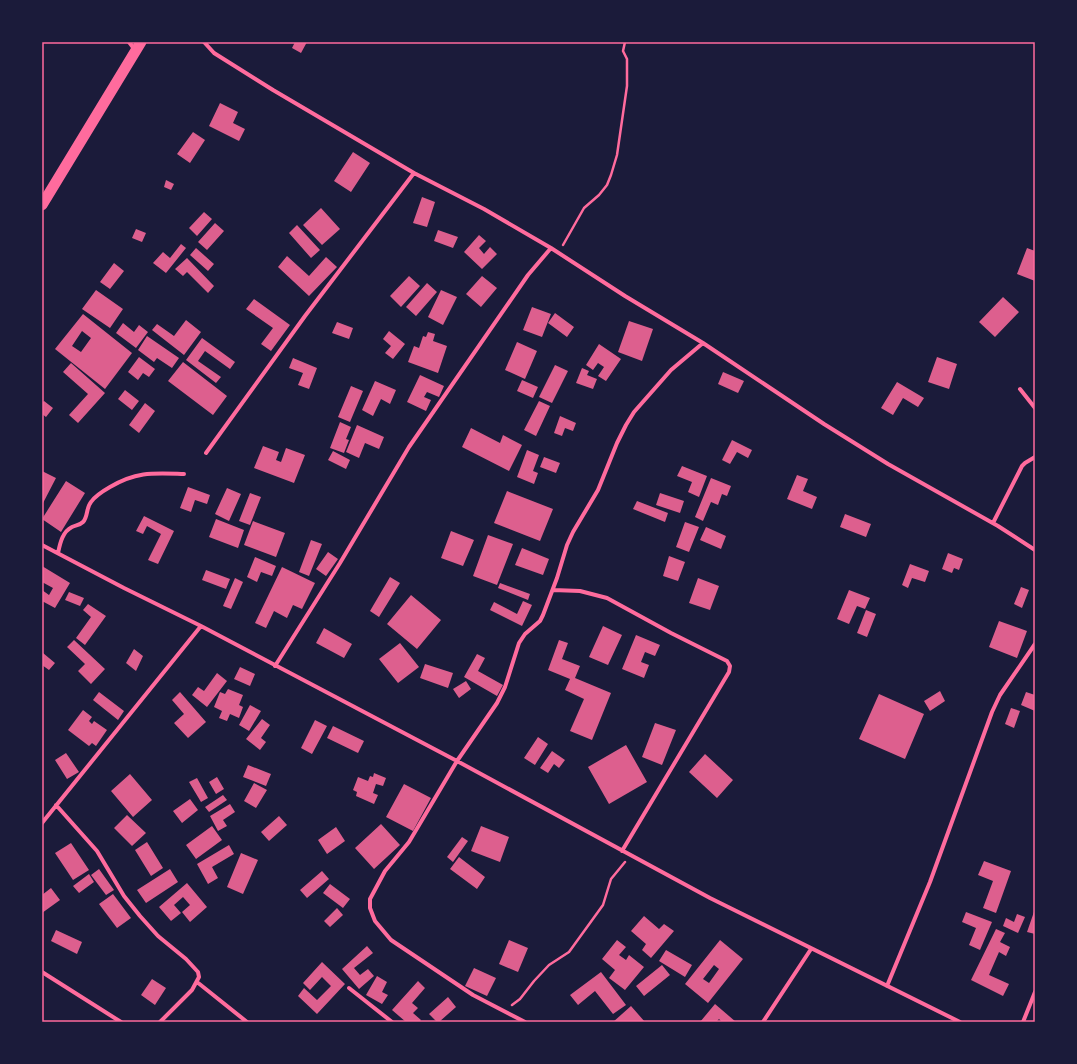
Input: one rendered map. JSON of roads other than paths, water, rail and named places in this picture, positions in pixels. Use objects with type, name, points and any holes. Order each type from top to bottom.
[{"type":"highway","points":[[42,205],[135,45]]},
{"type":"street","points":[[204,42],[214,52],[273,90],[414,173],[484,209],[551,248],[625,296],[703,343],[824,424],[888,464],[993,522],[1035,550]]},
{"type":"street","points":[[206,453],[305,316],[414,173]]},
{"type":"street","points":[[276,666],[340,563],[409,447],[528,275],[551,248]]},
{"type":"street","points":[[525,1022],[503,1012],[473,995],[391,940],[375,921],[370,908],[372,896],[385,871],[409,842],[457,761],[497,703],[505,687],[519,643],[525,634],[540,621],[553,590],[567,545],[598,490],[626,425],[634,412],[671,370],[703,343]]},
{"type":"street","points":[[1020,389],[1035,408]]},
{"type":"street","points":[[993,522],[1022,466],[1035,457]]},
{"type":"street","points":[[58,553],[65,532],[71,527],[83,522],[89,504],[106,489],[126,478],[139,475],[156,473],[184,474]]},
{"type":"street","points":[[42,545],[201,626],[457,761],[710,898],[960,1022]]},
{"type":"street","points":[[553,590],[580,591],[607,598],[671,633],[727,661],[730,666],[729,672],[622,851]]},
{"type":"street","points":[[42,823],[201,626]]},
{"type":"street","points":[[887,986],[930,882],[992,712],[1000,695],[1035,644]]},
{"type":"street","points":[[56,805],[97,852],[124,896],[140,916],[158,936],[186,959],[198,972],[199,977],[192,990],[160,1022]]},
{"type":"street","points":[[763,1022],[811,949]]},
{"type":"street","points":[[42,972],[121,1022]]},
{"type":"street","points":[[196,982],[247,1022]]},
{"type":"street","points":[[349,988],[392,1022]]},
{"type":"street","points":[[1023,1022],[1035,992]]}]
